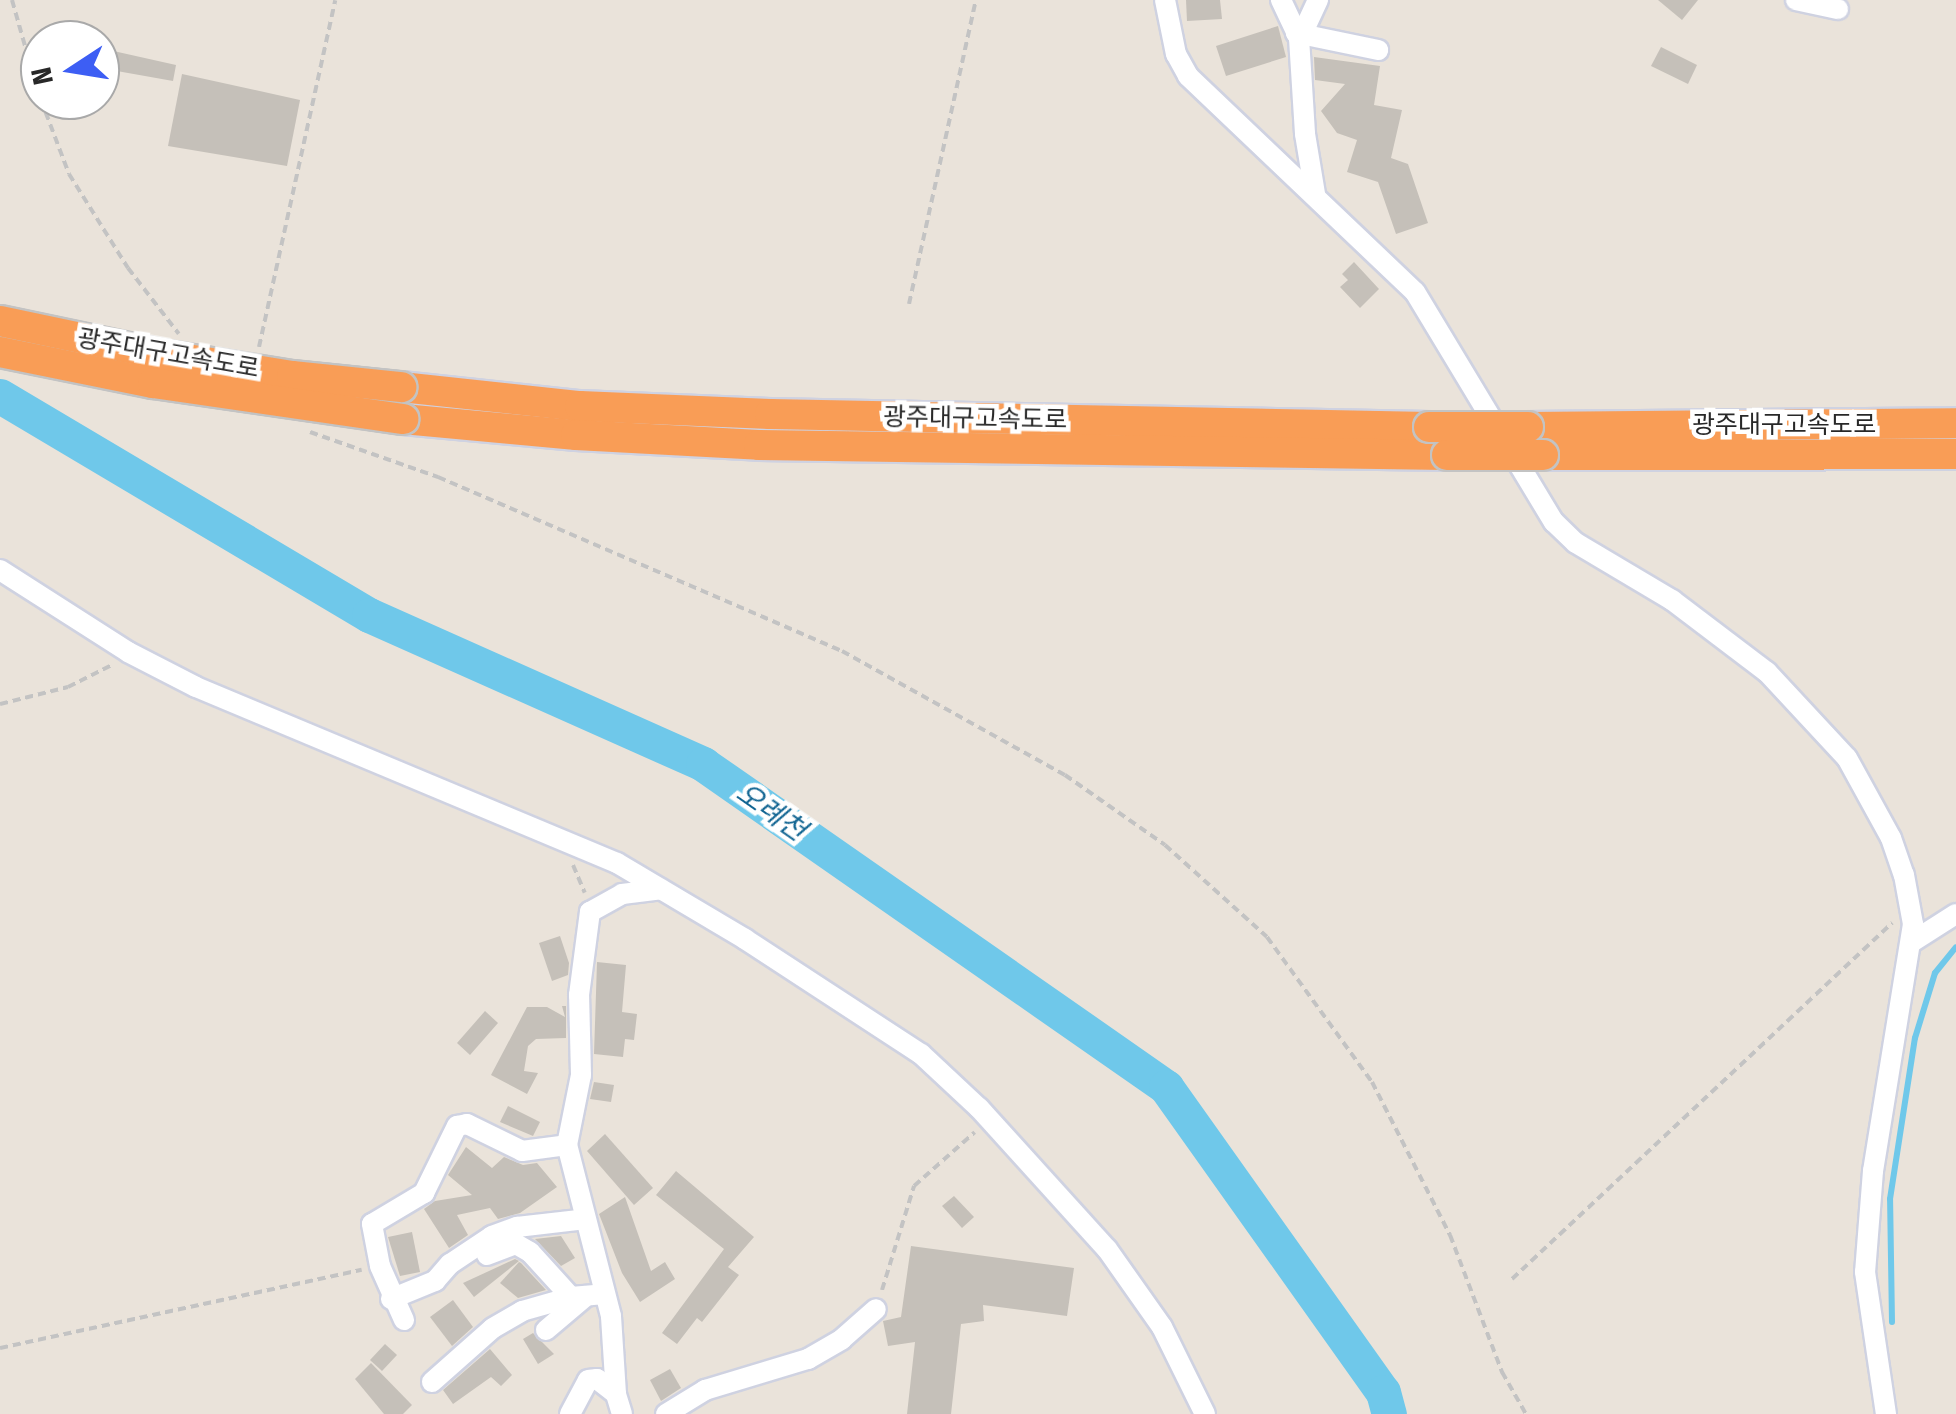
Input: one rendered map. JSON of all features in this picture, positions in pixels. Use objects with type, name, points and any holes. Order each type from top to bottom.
[{"type":"highway","name":"광주대구고속도로","points":[[0,321],[175,358],[580,406],[770,414],[1429,427],[1956,423]]},
{"type":"highway","name":"광주대구고속도로","points":[[0,352],[192,390],[403,419],[576,435],[759,445],[1446,455],[1956,454]]},
{"type":"street","points":[[1165,0],[1176,54],[1188,76],[1397,273],[1431,313],[1554,522],[1576,543],[1672,600],[1768,672],[1847,758],[1890,838],[1912,909],[1912,942],[1873,1171],[1865,1272],[1886,1414]]},
{"type":"street","points":[[1282,0],[1296,33],[1315,194]]},
{"type":"street","points":[[1296,33],[1304,30],[1318,0]]},
{"type":"street","points":[[1796,0],[1838,9]]},
{"type":"street","points":[[1296,33],[1378,50]]},
{"type":"street","points":[[0,570],[128,652],[196,687],[555,836],[661,890],[746,939],[920,1054],[990,1119],[1062,1196],[1134,1284],[1205,1414]]},
{"type":"street","points":[[587,1296],[586,1219],[567,1145],[580,1075],[579,995],[590,912],[622,894],[661,890]]},
{"type":"street","points":[[1912,942],[1956,914]]},
{"type":"street","points":[[404,1320],[391,1299],[380,1266],[372,1224],[424,1193],[457,1126],[467,1124],[522,1151],[567,1145]]},
{"type":"street","points":[[391,1299],[435,1282],[450,1264],[492,1236],[517,1227],[586,1219]]},
{"type":"street","points":[[487,1255],[516,1244],[611,1316],[619,1404]]},
{"type":"street","points":[[546,1330],[587,1296]]},
{"type":"street","points":[[432,1382],[493,1328],[522,1311],[587,1296]]},
{"type":"street","points":[[666,1414],[704,1390],[808,1359],[842,1339],[876,1309]]},
{"type":"street","points":[[570,1414],[588,1380],[597,1379],[619,1404]]},
{"type":"path","points":[[12,0],[20,28]]},
{"type":"path","points":[[257,353],[335,0]]},
{"type":"path","points":[[909,304],[976,0]]},
{"type":"path","points":[[48,120],[69,174],[128,268],[181,337]]},
{"type":"path","points":[[298,423],[314,435],[438,477],[842,652],[1065,775],[1165,845],[1267,937],[1372,1082],[1450,1235],[1502,1372],[1526,1414]]},
{"type":"path","points":[[0,704],[68,688],[128,652]]},
{"type":"path","points":[[555,836],[583,886],[590,912]]},
{"type":"path","points":[[1512,1279],[1850,958],[1912,909]]},
{"type":"path","points":[[876,1309],[914,1186],[990,1119]]},
{"type":"path","points":[[0,1348],[380,1266]]},
{"type":"building","points":[[1186,0],[1220,0],[1222,19],[1187,21]]},
{"type":"building","points":[[1658,0],[1698,0],[1682,20]]},
{"type":"building","points":[[1278,26],[1286,57],[1226,76],[1216,46]]},
{"type":"building","points":[[1661,47],[1697,65],[1688,84],[1651,66]]},
{"type":"building","points":[[120,52],[176,65],[173,81],[120,72]]},
{"type":"building","points":[[1314,57],[1380,66],[1374,105],[1402,110],[1391,158],[1408,164],[1428,223],[1396,234],[1378,182],[1347,172],[1357,140],[1337,133],[1321,111],[1345,84],[1315,80]]},
{"type":"building","points":[[182,74],[300,100],[287,166],[168,146]]},
{"type":"building","points":[[1354,262],[1379,289],[1360,308],[1340,287],[1348,280],[1342,274]]},
{"type":"building","points":[[560,936],[569,963],[568,975],[552,981],[539,943]]},
{"type":"building","points":[[597,962],[626,965],[622,1012],[637,1014],[634,1040],[625,1039],[623,1057],[594,1054]]},
{"type":"building","points":[[562,1006],[566,1006],[566,1038],[536,1039],[528,1046],[524,1071],[538,1073],[527,1094],[491,1075],[527,1007],[547,1007],[565,1017]]},
{"type":"building","points":[[485,1011],[498,1023],[470,1055],[457,1043]]},
{"type":"building","points":[[594,1082],[614,1085],[611,1102],[590,1099]]},
{"type":"building","points":[[508,1106],[540,1122],[533,1136],[500,1122]]},
{"type":"building","points":[[605,1134],[653,1188],[634,1205],[587,1151]]},
{"type":"building","points":[[466,1147],[492,1168],[504,1157],[523,1165],[537,1163],[557,1187],[520,1213],[498,1219],[490,1208],[457,1215],[468,1235],[449,1248],[424,1209],[435,1201],[472,1195],[448,1175]]},
{"type":"building","points":[[676,1171],[754,1237],[728,1267],[739,1275],[702,1322],[697,1318],[677,1344],[662,1333],[724,1249],[656,1195]]},
{"type":"building","points":[[954,1196],[974,1217],[962,1228],[942,1206]]},
{"type":"building","points":[[625,1197],[651,1271],[665,1262],[675,1279],[640,1302],[622,1273],[599,1214]]},
{"type":"building","points":[[412,1232],[420,1272],[400,1276],[388,1237]]},
{"type":"building","points":[[561,1236],[575,1258],[561,1266],[535,1239]]},
{"type":"building","points":[[911,1246],[1074,1268],[1067,1316],[983,1305],[984,1321],[961,1324],[951,1414],[907,1414],[915,1342],[888,1346],[883,1321],[901,1317]]},
{"type":"building","points":[[515,1259],[519,1261],[474,1297],[463,1283]]},
{"type":"building","points":[[519,1262],[546,1290],[518,1298],[500,1283]]},
{"type":"building","points":[[453,1300],[473,1327],[452,1346],[430,1317]]},
{"type":"building","points":[[533,1333],[554,1354],[538,1364],[523,1339]]},
{"type":"building","points":[[385,1344],[397,1355],[382,1371],[370,1360]]},
{"type":"building","points":[[490,1349],[512,1375],[501,1386],[491,1377],[453,1404],[443,1390]]},
{"type":"building","points":[[371,1363],[412,1405],[403,1414],[384,1414],[355,1379]]},
{"type":"building","points":[[670,1369],[681,1388],[661,1401],[650,1380]]},
{"type":"waterway","name":"오례천","points":[[0,396],[369,615],[703,764],[1166,1087],[1383,1392],[1389,1414]]},
{"type":"waterway","points":[[1892,1322],[1890,1199],[1915,1038],[1935,973],[1956,947]]}]
